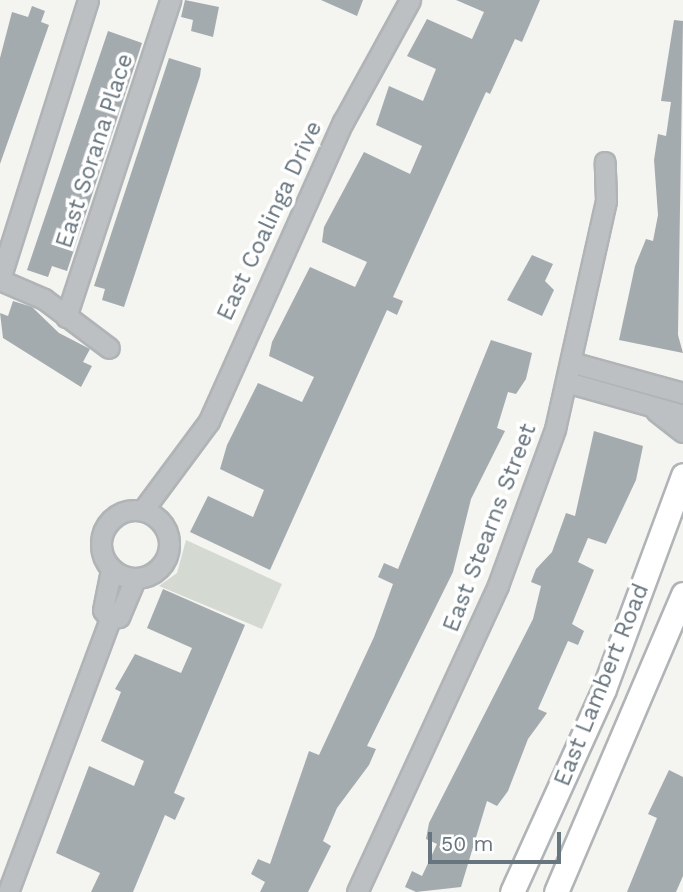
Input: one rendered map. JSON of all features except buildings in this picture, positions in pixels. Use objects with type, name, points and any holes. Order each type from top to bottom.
[{"type":"main road","name":"East Lambert Road","points":[[512,892],[604,689],[683,475]]},
{"type":"main road","name":"East Lambert Road","points":[[556,892],[683,594]]},
{"type":"street","points":[[88,0],[0,280],[44,299],[109,348]]},
{"type":"street","name":"East Sorana Place","points":[[66,317],[170,0]]},
{"type":"street","name":"East Coalinga Drive","points":[[151,515],[209,421],[344,122],[410,0]]},
{"type":"street","name":"East Stearns Street","points":[[357,892],[498,585],[570,383],[606,200],[605,162]]},
{"type":"street","points":[[574,363],[683,393]]},
{"type":"street","points":[[570,383],[683,415]]},
{"type":"street","points":[[643,403],[683,432]]},
{"type":"street","points":[[110,619],[103,610],[111,570],[101,550],[104,527],[121,512],[151,515],[168,537],[166,557],[154,573],[135,579],[111,570]]},
{"type":"street","points":[[110,619],[119,617],[135,579]]},
{"type":"street","points":[[8,892],[110,619]]},
{"type":"shaded area","points":[[186,540],[282,584],[262,629],[159,586],[177,573]]}]
